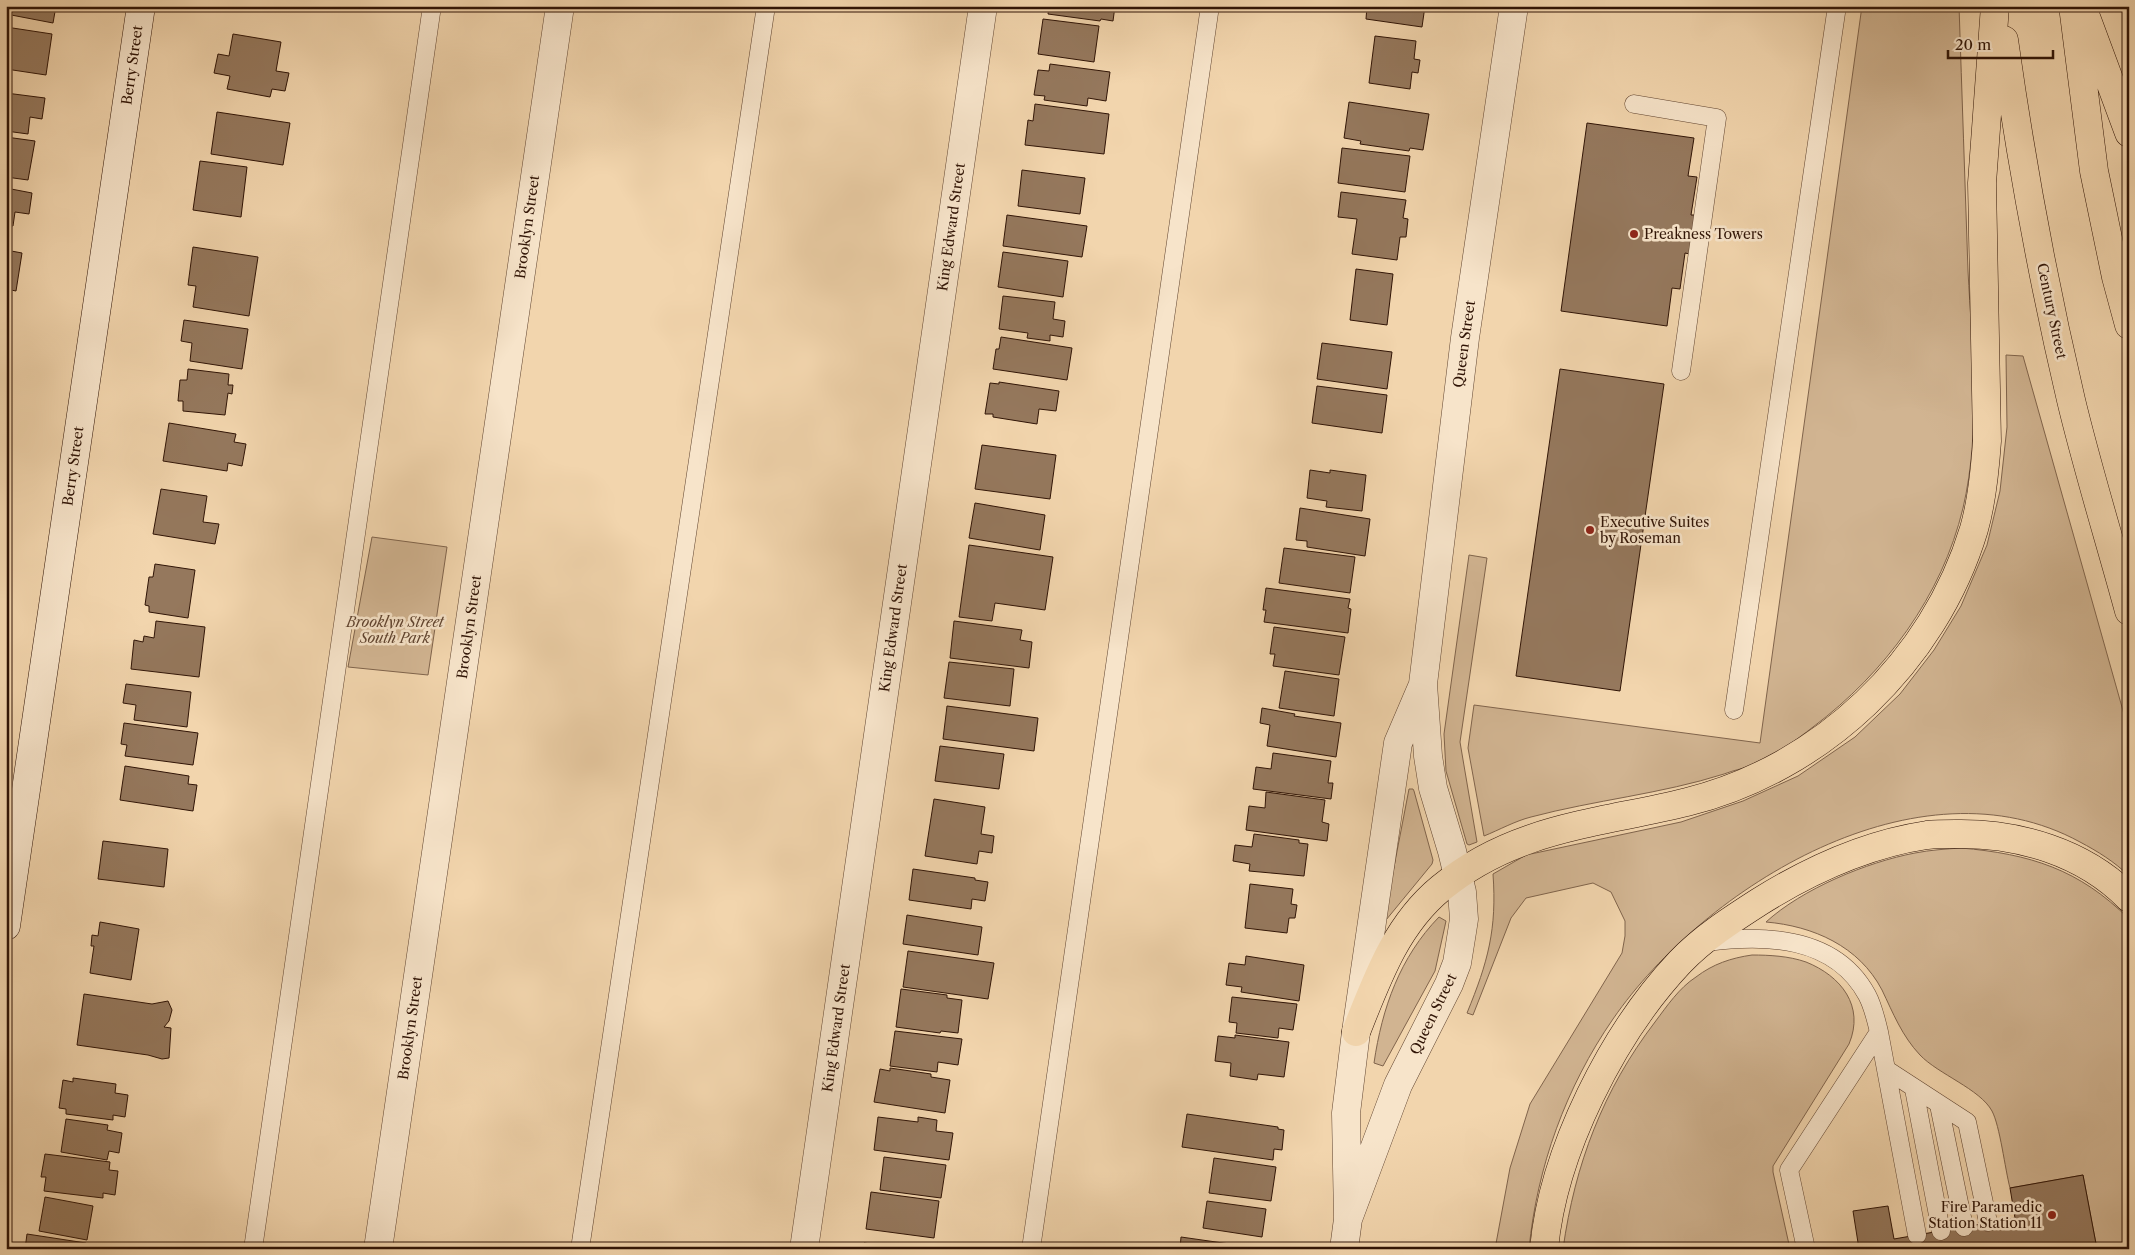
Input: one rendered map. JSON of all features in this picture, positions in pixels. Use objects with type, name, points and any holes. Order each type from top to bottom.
[{"type":"main road","points":[[1356,1032],[1382,964],[1399,936],[1414,914],[1427,900],[1458,875],[1506,847],[1530,838],[1568,827],[1702,798],[1738,786],[1780,767],[1817,744],[1861,707],[1899,667],[1936,614],[1963,559],[1974,528],[1985,471],[1987,441],[1982,183],[1994,6]]},
{"type":"main road","name":"Century Street","points":[[1999,6],[2017,133],[2034,229],[2071,401],[2129,612]]},
{"type":"main road","points":[[2073,6],[2094,170],[2116,277],[2129,325]]},
{"type":"main road","points":[[2082,6],[2129,133]]},
{"type":"main road","points":[[1544,1249],[1553,1203],[1565,1158],[1584,1110],[1604,1068],[1628,1027],[1655,991],[1701,942],[1778,890],[1846,857],[1888,844],[1928,835],[1972,834],[2011,838],[2052,848],[2087,866],[2121,890],[2129,898]]},
{"type":"street","name":"Berry Street","points":[[6,926],[141,6]]},
{"type":"street","name":"Brooklyn Street","points":[[378,1249],[560,6]]},
{"type":"street","name":"King Edward Street","points":[[804,1249],[983,6]]},
{"type":"street","name":"Queen Street","points":[[1348,1219],[1398,1085],[1449,984],[1456,963],[1464,919],[1462,892],[1458,875],[1433,788],[1428,756],[1423,684],[1464,338],[1514,6]]},
{"type":"street","name":"Queen Street","points":[[1344,1249],[1348,1219],[1346,1113],[1356,1032],[1398,743],[1423,684]]},
{"type":"lane","points":[[253,1249],[432,6]]},
{"type":"lane","points":[[580,1249],[766,6]]},
{"type":"lane","points":[[1031,1249],[1210,6]]},
{"type":"lane","points":[[1734,710],[1836,6]]},
{"type":"lane","points":[[1634,104],[1717,118],[1681,371]]},
{"type":"lane","points":[[1701,942],[1728,939],[1777,939],[1808,946],[1836,961],[1860,985],[1873,1008],[1879,1032],[1917,1235]]},
{"type":"lane","points":[[1806,1249],[1789,1170],[1879,1032]]},
{"type":"lane","points":[[1887,1070],[1967,1122],[1988,1222]]},
{"type":"lane","points":[[1914,1089],[1941,1231]]},
{"type":"lane","points":[[1939,1105],[1964,1227]]},
{"type":"green space","points":[[1862,6],[1959,6],[1974,420],[1969,479],[1963,508],[1941,572],[1907,630],[1887,657],[1864,682],[1813,727],[1771,756],[1752,765],[1700,781],[1531,817],[1484,836],[1468,748],[1474,705],[1760,743]]},
{"type":"green space","points":[[2006,355],[2023,356],[2129,732],[2129,876],[2106,857],[2080,842],[2017,819],[1952,814],[1886,824],[1821,848],[1759,881],[1702,923],[1653,970],[1613,1019],[1581,1072],[1556,1129],[1539,1188],[1529,1249],[1495,1249],[1510,1168],[1530,1104],[1622,953],[1625,921],[1611,892],[1593,883],[1526,898],[1511,918],[1473,1015],[1467,1013],[1486,961],[1492,929],[1494,912],[1493,874],[1526,855],[1681,822],[1743,801],[1798,776],[1855,737],[1900,694],[1934,650],[1961,606],[1987,545],[2000,491],[2007,427]]},
{"type":"green space","name":"Brooklyn Street South Park","points":[[372,537],[447,547],[428,675],[348,667]]},
{"type":"green space","points":[[1469,555],[1487,558],[1460,742],[1477,842],[1469,845],[1467,844],[1446,771],[1444,734]]},
{"type":"green space","points":[[1409,789],[1414,791],[1433,860],[1432,864],[1386,920],[1384,919]]},
{"type":"green space","points":[[1961,848],[2009,855],[2052,867],[2072,876],[2091,888],[2129,919],[2129,1249],[2097,1249],[2083,1175],[2010,1188],[2000,1137],[1992,1111],[1986,1103],[1969,1089],[1937,1069],[1920,1055],[1903,1032],[1882,990],[1861,961],[1848,950],[1817,934],[1784,924],[1766,922],[1816,888],[1856,870],[1915,853]]},
{"type":"green space","points":[[1439,917],[1446,921],[1435,971],[1383,1066],[1374,1063],[1382,1023],[1403,966],[1425,933]]},
{"type":"green space","points":[[1752,955],[1793,958],[1819,968],[1830,975],[1847,994],[1852,1005],[1854,1017],[1849,1044],[1773,1166],[1790,1249],[1563,1249],[1575,1187],[1584,1158],[1606,1101],[1620,1074],[1669,1004],[1690,981],[1716,965]]},
{"type":"building","points":[[6,6],[56,6],[53,23],[6,14]]},
{"type":"building","points":[[1049,6],[1115,6],[1113,21],[1101,19],[1100,21],[1048,14]]},
{"type":"building","points":[[1367,6],[1425,6],[1422,27],[1366,19]]},
{"type":"building","points":[[1043,19],[1099,26],[1094,62],[1038,54]]},
{"type":"building","points":[[6,27],[52,34],[46,75],[6,69]]},
{"type":"building","points":[[233,34],[281,42],[276,71],[289,73],[285,91],[272,89],[270,97],[227,89],[230,76],[214,73],[218,54],[229,56]]},
{"type":"building","points":[[1375,36],[1416,41],[1414,59],[1420,60],[1418,73],[1412,72],[1410,89],[1369,83]]},
{"type":"building","points":[[1050,64],[1110,72],[1106,101],[1088,98],[1087,106],[1044,100],[1045,96],[1034,95],[1038,70],[1049,71]]},
{"type":"building","points":[[6,93],[45,98],[42,119],[30,117],[28,134],[6,131]]},
{"type":"building","points":[[1349,102],[1429,114],[1423,150],[1410,148],[1409,151],[1360,144],[1361,141],[1344,138]]},
{"type":"building","points":[[1035,104],[1109,114],[1104,154],[1025,145],[1028,120],[1033,121]]},
{"type":"building","points":[[217,112],[290,123],[283,165],[211,154]]},
{"type":"building","name":"Preakness Towers","points":[[1587,123],[1694,138],[1688,176],[1697,177],[1691,215],[1700,215],[1694,255],[1685,253],[1680,289],[1672,288],[1667,326],[1561,311]]},
{"type":"building","points":[[6,137],[35,141],[28,180],[6,177]]},
{"type":"building","points":[[1342,148],[1410,156],[1405,192],[1338,183]]},
{"type":"building","points":[[200,161],[247,167],[241,217],[193,210]]},
{"type":"building","points":[[1022,170],[1085,178],[1080,214],[1018,206]]},
{"type":"building","points":[[6,188],[32,193],[29,214],[15,212],[13,226],[6,225]]},
{"type":"building","points":[[1341,192],[1406,200],[1403,218],[1408,219],[1406,237],[1400,237],[1397,260],[1352,254],[1357,219],[1338,217]]},
{"type":"building","points":[[1007,215],[1087,226],[1082,257],[1003,246]]},
{"type":"building","points":[[193,247],[258,257],[249,316],[193,307],[196,286],[188,285]]},
{"type":"building","points":[[6,250],[22,253],[16,291],[6,289]]},
{"type":"building","points":[[1003,252],[1068,261],[1063,297],[998,287]]},
{"type":"building","points":[[1356,269],[1393,274],[1387,325],[1350,320]]},
{"type":"building","points":[[1003,296],[1055,302],[1053,319],[1065,321],[1063,337],[1050,335],[1050,341],[1027,338],[1028,333],[999,329]]},
{"type":"building","points":[[184,320],[248,329],[242,369],[190,361],[192,343],[181,341]]},
{"type":"building","points":[[1001,337],[1072,348],[1067,380],[993,369],[996,349],[999,349]]},
{"type":"building","points":[[1322,343],[1392,352],[1387,389],[1317,379]]},
{"type":"building","points":[[188,369],[229,374],[228,385],[233,385],[232,394],[228,393],[225,415],[183,411],[183,401],[178,401],[180,380],[187,380]]},
{"type":"building","name":"Executive Suites by Roseman","points":[[1560,369],[1664,384],[1620,691],[1516,676]]},
{"type":"building","points":[[999,382],[1059,391],[1056,411],[1039,409],[1037,424],[993,417],[993,414],[985,414],[990,383],[999,384]]},
{"type":"building","points":[[1317,386],[1387,395],[1382,433],[1312,423]]},
{"type":"building","points":[[169,423],[236,434],[234,442],[246,444],[242,466],[228,463],[227,471],[163,461]]},
{"type":"building","points":[[982,445],[1056,455],[1050,499],[975,489]]},
{"type":"building","points":[[1310,470],[1330,473],[1330,470],[1366,475],[1362,511],[1326,507],[1327,501],[1307,498]]},
{"type":"building","points":[[161,489],[207,496],[203,522],[219,524],[215,544],[153,534]]},
{"type":"building","points":[[975,503],[1045,515],[1040,550],[969,538]]},
{"type":"building","points":[[1300,508],[1370,519],[1365,556],[1307,547],[1307,541],[1296,540]]},
{"type":"building","points":[[969,545],[1053,557],[1045,610],[995,603],[992,621],[959,617]]},
{"type":"building","points":[[1284,548],[1355,557],[1350,593],[1279,583]]},
{"type":"building","points":[[155,564],[195,570],[188,618],[149,612],[149,606],[145,605],[149,577],[153,577]]},
{"type":"building","points":[[1266,588],[1350,599],[1348,608],[1351,609],[1348,633],[1264,622],[1266,610],[1263,610]]},
{"type":"building","points":[[156,621],[205,627],[199,677],[131,669],[134,640],[143,642],[144,636],[154,638]]},
{"type":"building","points":[[954,621],[1022,630],[1020,640],[1032,642],[1029,668],[950,658]]},
{"type":"building","points":[[1274,627],[1345,637],[1339,675],[1273,666],[1275,654],[1270,654]]},
{"type":"building","points":[[949,662],[1014,669],[1010,706],[944,698]]},
{"type":"building","points":[[1285,671],[1339,679],[1334,716],[1279,708]]},
{"type":"building","points":[[126,684],[191,692],[187,727],[134,720],[136,705],[123,703]]},
{"type":"building","points":[[947,706],[1038,718],[1034,751],[943,739]]},
{"type":"building","points":[[1262,708],[1295,714],[1294,716],[1341,723],[1336,757],[1267,746],[1270,725],[1260,723]]},
{"type":"building","points":[[124,723],[198,733],[193,765],[125,756],[127,745],[121,744]]},
{"type":"building","points":[[940,746],[1004,754],[999,789],[935,781]]},
{"type":"building","points":[[1273,753],[1331,761],[1328,783],[1333,783],[1331,799],[1253,789],[1256,767],[1271,769]]},
{"type":"building","points":[[125,766],[189,776],[188,784],[197,785],[193,811],[120,800]]},
{"type":"building","points":[[1266,792],[1325,800],[1322,822],[1329,824],[1327,841],[1246,830],[1249,806],[1265,808]]},
{"type":"building","points":[[934,799],[985,807],[981,834],[994,836],[992,853],[979,851],[977,864],[925,856]]},
{"type":"building","points":[[1254,834],[1299,840],[1299,843],[1308,844],[1304,876],[1249,871],[1250,864],[1233,861],[1235,845],[1252,847]]},
{"type":"building","points":[[103,841],[168,849],[164,887],[98,879]]},
{"type":"building","points":[[913,869],[975,878],[975,880],[988,882],[985,901],[972,899],[971,909],[909,900]]},
{"type":"building","points":[[1250,884],[1293,889],[1291,904],[1297,905],[1295,918],[1289,918],[1287,933],[1245,928]]},
{"type":"building","points":[[907,915],[982,927],[978,955],[903,944]]},
{"type":"building","points":[[100,922],[139,929],[131,980],[90,973],[94,946],[91,946],[92,935],[98,936]]},
{"type":"building","points":[[908,951],[994,963],[988,999],[903,987]]},
{"type":"building","points":[[1246,956],[1304,965],[1299,1001],[1241,992],[1242,987],[1226,985],[1229,963],[1245,965]]},
{"type":"building","points":[[901,989],[947,995],[947,998],[962,1000],[958,1033],[941,1031],[940,1033],[896,1027]]},
{"type":"building","points":[[84,994],[152,1004],[168,1001],[172,1010],[169,1021],[164,1027],[171,1028],[169,1058],[162,1059],[148,1055],[77,1045]]},
{"type":"building","points":[[1232,997],[1297,1004],[1293,1030],[1279,1028],[1278,1038],[1236,1033],[1237,1023],[1229,1022]]},
{"type":"building","points":[[895,1031],[962,1039],[958,1065],[938,1062],[937,1072],[890,1066]]},
{"type":"building","points":[[1235,1035],[1289,1042],[1284,1077],[1258,1074],[1257,1080],[1230,1076],[1231,1063],[1215,1061],[1218,1036],[1235,1038]]},
{"type":"building","points":[[890,1068],[931,1074],[931,1077],[950,1080],[945,1113],[874,1102],[880,1069],[890,1071]]},
{"type":"building","points":[[73,1078],[116,1084],[115,1093],[128,1095],[125,1117],[113,1115],[113,1120],[66,1114],[66,1109],[59,1108],[63,1080],[73,1082]]},
{"type":"building","points":[[1187,1114],[1278,1127],[1278,1129],[1284,1130],[1282,1150],[1274,1149],[1273,1160],[1182,1147]]},
{"type":"building","points":[[878,1117],[918,1122],[918,1117],[937,1120],[936,1131],[953,1133],[949,1160],[874,1150]]},
{"type":"building","points":[[66,1119],[108,1125],[107,1130],[122,1133],[119,1153],[109,1151],[107,1160],[61,1152]]},
{"type":"building","points":[[45,1154],[110,1162],[109,1170],[118,1171],[115,1195],[103,1193],[103,1198],[44,1191],[46,1177],[41,1177]]},
{"type":"building","points":[[884,1157],[946,1165],[941,1198],[880,1190]]},
{"type":"building","points":[[1214,1158],[1276,1167],[1271,1201],[1209,1193]]},
{"type":"building","name":"Fire Paramedic Station Station 11","points":[[2083,1175],[2097,1249],[1859,1249],[1853,1211],[1888,1206],[1894,1239],[2015,1218],[2010,1188]]},
{"type":"building","points":[[871,1192],[939,1201],[934,1238],[866,1229]]},
{"type":"building","points":[[45,1197],[93,1206],[87,1240],[39,1231]]},
{"type":"building","points":[[1207,1201],[1266,1209],[1262,1237],[1203,1228]]},
{"type":"building","points":[[27,1234],[86,1243],[86,1249],[25,1249]]},
{"type":"building","points":[[1181,1237],[1258,1248],[1258,1249],[1180,1249]]},
{"type":"building","points":[[864,1243],[907,1249],[863,1249]]},
{"type":"place","name":"Preakness Towers","points":[[1634,234]]},
{"type":"place","name":"Executive Suites by Roseman","points":[[1590,530]]},
{"type":"place","name":"Fire Paramedic Station Station 11","points":[[2052,1215]]}]
